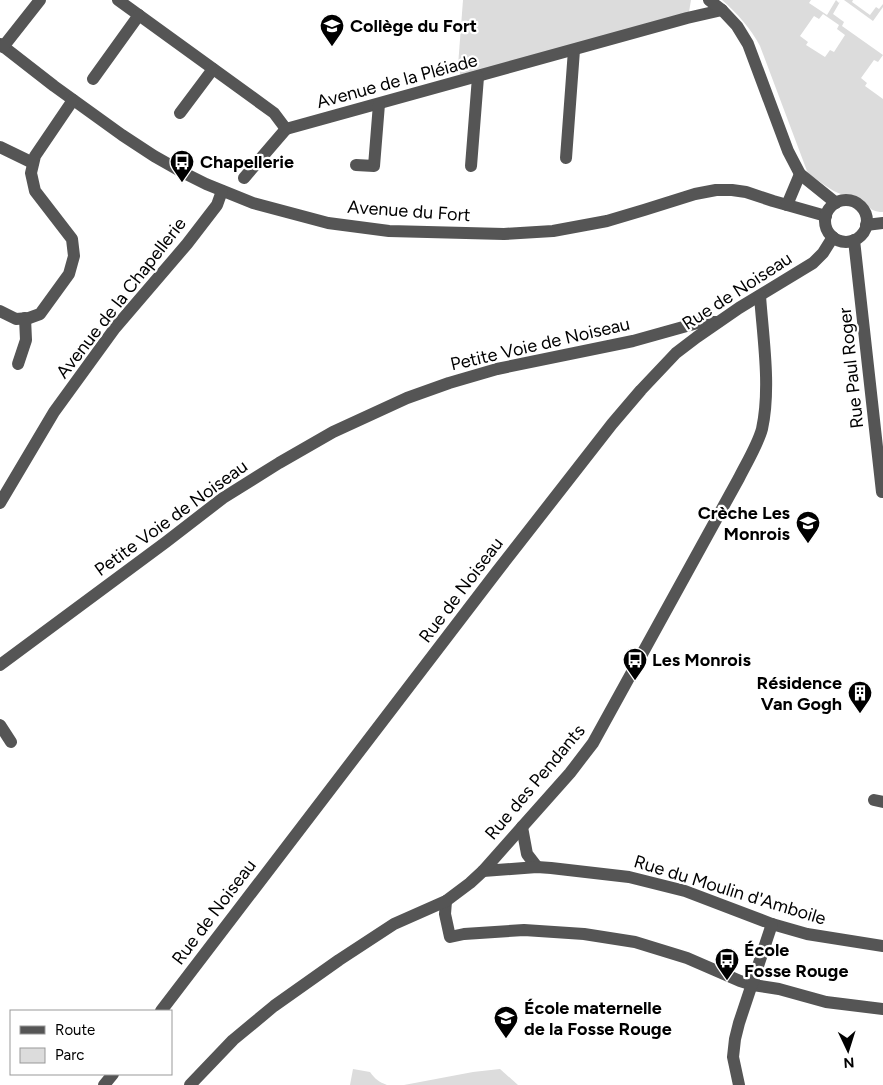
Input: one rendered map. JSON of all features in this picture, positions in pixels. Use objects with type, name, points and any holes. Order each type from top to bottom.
[{"type":"street","points":[[2,46],[40,0]]},
{"type":"street","points":[[118,0],[274,113],[286,129],[244,178]]},
{"type":"street","points":[[709,0],[738,26],[748,44],[788,151],[800,174],[836,202]]},
{"type":"street","name":"Avenue de la Pléiade","points":[[286,129],[722,10]]},
{"type":"street","points":[[93,78],[139,15]]},
{"type":"street","name":"Avenue du Fort","points":[[2,46],[73,100],[154,156],[206,184],[253,203],[328,223],[390,231],[504,234],[553,231],[607,221],[706,191],[732,190],[746,192],[826,216]]},
{"type":"street","points":[[566,158],[574,50]]},
{"type":"street","points":[[180,113],[213,69]]},
{"type":"street","points":[[471,166],[478,77]]},
{"type":"street","points":[[0,311],[16,319],[29,318],[40,314],[69,274],[74,256],[72,239],[35,191],[31,173],[35,156],[73,100]]},
{"type":"street","points":[[356,165],[374,166],[379,104]]},
{"type":"street","points":[[0,147],[33,163]]},
{"type":"street","points":[[787,205],[800,174]]},
{"type":"street","name":"Avenue de la Chapellerie","points":[[0,503],[54,412],[115,328],[187,244],[217,205],[222,191]]},
{"type":"street","points":[[849,200],[861,206],[867,218],[864,232],[860,237],[843,242],[833,237],[826,228],[825,222],[828,210],[836,202],[849,200]]},
{"type":"street","points":[[866,225],[883,223]]},
{"type":"street","name":"Rue de Noiseau","points":[[162,1010],[612,424],[641,390],[676,353],[697,337],[813,263],[823,253],[833,237]]},
{"type":"street","name":"Rue Paul Roger","points":[[854,240],[882,492]]},
{"type":"street","name":"Rue des Pendants","points":[[190,1085],[233,1040],[274,1006],[394,924],[446,901],[470,883],[570,773],[593,744],[750,457],[761,431],[766,397],[760,296]]},
{"type":"street","points":[[18,364],[26,340],[25,318]]},
{"type":"street","name":"Petite Voie de Noiseau","points":[[0,665],[222,498],[333,432],[407,398],[497,369],[632,341],[701,322],[719,322]]},
{"type":"street","points":[[0,725],[12,742]]},
{"type":"street","points":[[522,827],[527,854],[537,867]]},
{"type":"street","name":"Rue du Moulin d'Amboile","points":[[483,870],[537,867],[629,877],[685,891],[772,924],[807,934],[883,946]]},
{"type":"street","points":[[446,901],[445,914],[450,937],[464,934],[524,930],[584,934],[635,942],[687,958],[753,985],[779,989],[826,1002],[883,1009]]},
{"type":"street","points":[[739,1085],[733,1057],[735,1039],[772,924]]},
{"type":"street","points":[[104,1085],[112,1075]]},
{"type":"green space","points":[[463,0],[691,0],[689,12],[461,77],[458,66]]},
{"type":"green space","points":[[722,0],[811,0],[809,3],[827,15],[836,0],[839,3],[841,0],[833,14],[844,22],[842,26],[883,55],[878,62],[874,60],[861,78],[867,83],[865,86],[883,99],[883,212],[870,209],[861,199],[855,196],[838,193],[810,175],[757,40],[738,16]],"holes":[[[823,14],[839,25],[837,29],[845,35],[834,52],[830,50],[825,57],[806,45],[808,42],[800,36],[814,16],[819,19]]]},
{"type":"green space","points":[[844,0],[853,0],[852,2],[870,15],[876,7],[879,9],[883,4],[883,7],[873,21]]},
{"type":"green space","points":[[353,1069],[370,1072],[377,1080],[387,1085],[350,1085]]},
{"type":"green space","points":[[500,1069],[518,1085],[404,1085],[473,1072]]},
{"type":"place","name":"Collège du Fort","points":[[332,47]]},
{"type":"place","name":"Chapellerie","points":[[182,183]]},
{"type":"place","name":"Crèche Les Monrois","points":[[808,544]]},
{"type":"place","name":"Les Monrois","points":[[635,681]]},
{"type":"place","name":"Résidence Van Gogh","points":[[860,714]]},
{"type":"place","name":"École Fosse Rouge","points":[[727,981]]},
{"type":"place","name":"École maternelle de la Fosse Rouge","points":[[506,1039]]}]
